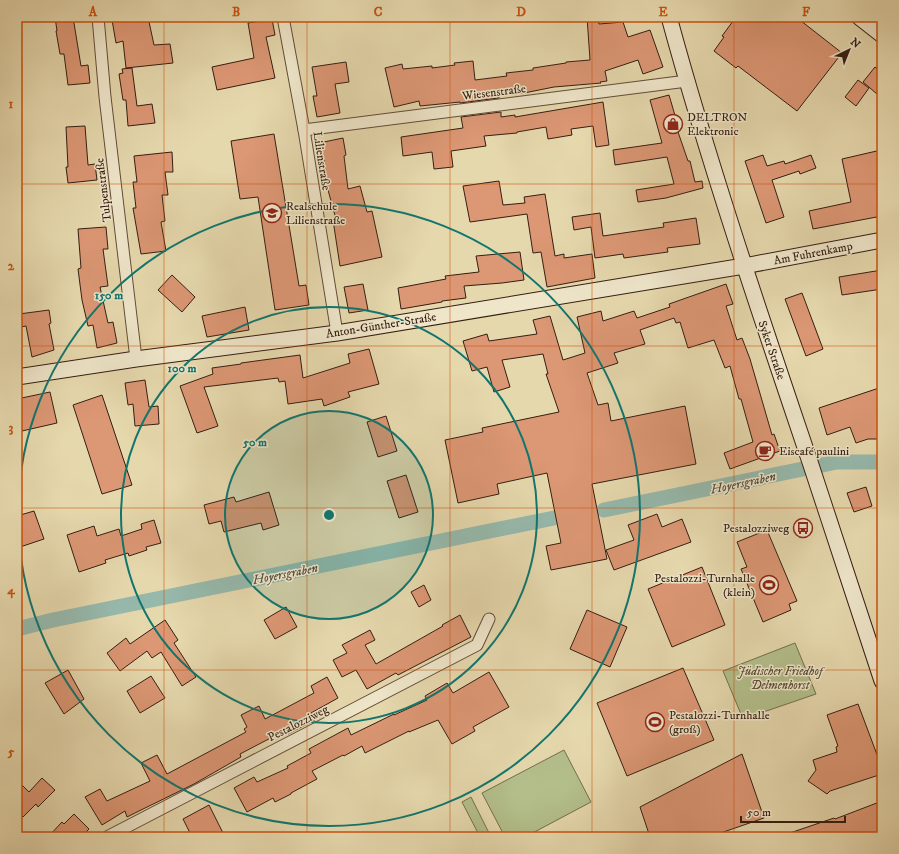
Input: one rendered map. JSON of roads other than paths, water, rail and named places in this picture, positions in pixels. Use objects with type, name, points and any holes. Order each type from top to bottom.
[{"type":"main road","name":"Syker Straße","points":[[670,17],[687,81],[744,266],[882,682]]},
{"type":"main road","points":[[859,17],[882,35]]},
{"type":"main road","name":"Am Fuhrenkamp","points":[[744,266],[882,240]]},
{"type":"main road","name":"Anton-Günther-Straße","points":[[17,377],[136,359],[337,333],[744,266]]},
{"type":"street","name":"Tulpenstraße","points":[[98,17],[105,97],[136,359]]},
{"type":"street","name":"Lilienstraße","points":[[283,17],[304,130],[337,333]]},
{"type":"street","name":"Wiesenstraße","points":[[304,130],[687,81]]},
{"type":"street","name":"Pestalozziweg","points":[[107,837],[477,645],[489,620]]},
{"type":"waterway","name":"Hoyersgraben","points":[[604,510],[837,462],[882,462]]},
{"type":"waterway","name":"Hoyersgraben","points":[[17,629],[53,620],[554,518]]},
{"type":"place","name":"DELTRON Elektronic","points":[[673,124]]},
{"type":"place","name":"Realschule Lilienstraße","points":[[272,213]]},
{"type":"place","name":"Eiscafé paulini","points":[[765,451]]},
{"type":"place","name":"Pestalozziweg","points":[[803,528]]},
{"type":"place","name":"Pestalozzi-Turnhalle (klein)","points":[[769,585]]},
{"type":"place","name":"Pestalozzi-Turnhalle (groß)","points":[[655,722]]},
{"type":"park label","name":"Jüdischer Friedhof Delmenhorst","points":[[780,678]]}]
